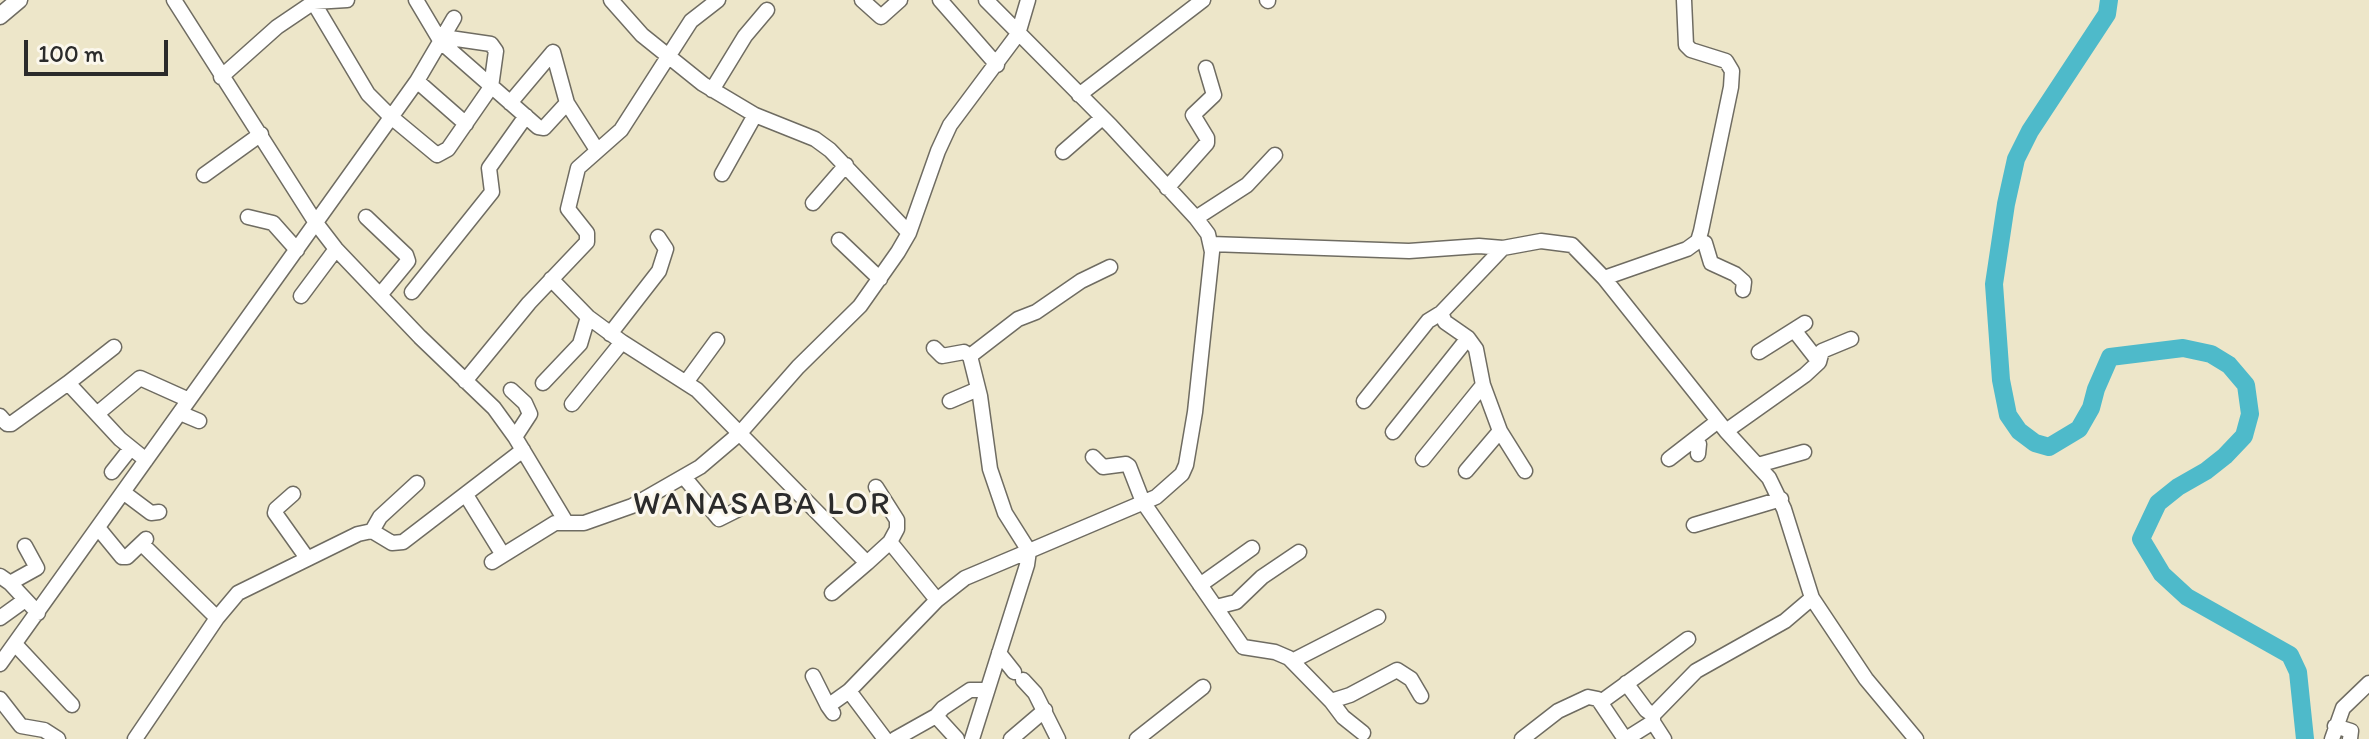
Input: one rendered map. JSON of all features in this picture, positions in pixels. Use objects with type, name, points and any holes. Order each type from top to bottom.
[{"type":"main road","points":[[0,16],[19,0]]},
{"type":"street","points":[[174,0],[316,223],[380,295],[494,408],[566,522]]},
{"type":"street","points":[[221,77],[277,27],[313,1],[347,0]]},
{"type":"street","points":[[416,0],[442,40],[538,127],[544,128],[567,103]]},
{"type":"street","points":[[611,0],[642,35],[712,90],[755,115],[815,139],[846,165],[909,233]]},
{"type":"street","points":[[465,381],[589,238],[568,209],[578,168],[621,130],[691,21],[718,0]]},
{"type":"street","points":[[862,0],[881,17],[900,0]]},
{"type":"street","points":[[940,0],[997,65]]},
{"type":"street","points":[[813,676],[831,710],[937,600],[965,578],[1143,502],[1170,487],[1186,465],[1197,397],[1211,244],[1196,218],[986,0]]},
{"type":"street","points":[[466,495],[498,558],[552,524],[584,523],[621,511],[684,477],[714,456],[740,433],[798,367],[860,306],[880,279],[909,233],[950,125],[1018,34],[1028,0]]},
{"type":"street","points":[[1079,95],[1203,0]]},
{"type":"street","points":[[1604,278],[1687,249],[1698,241],[1732,71],[1726,61],[1691,50],[1686,45],[1684,0]]},
{"type":"street","points":[[313,1],[361,85],[390,116],[437,155],[448,149],[491,87],[496,51],[493,46],[442,40]]},
{"type":"street","points":[[712,90],[745,36],[767,10]]},
{"type":"street","points":[[0,664],[417,81],[454,18]]},
{"type":"street","points":[[510,103],[553,52],[567,103],[597,150]]},
{"type":"street","points":[[1167,188],[1207,143],[1193,115],[1214,95],[1206,68]]},
{"type":"street","points":[[417,81],[466,124]]},
{"type":"street","points":[[722,174],[755,115]]},
{"type":"street","points":[[412,292],[492,192],[489,168],[526,116]]},
{"type":"street","points":[[1063,152],[1102,118]]},
{"type":"street","points":[[204,175],[261,134]]},
{"type":"street","points":[[1196,218],[1247,185],[1275,155]]},
{"type":"street","points":[[813,203],[846,165]]},
{"type":"street","points":[[248,217],[273,223],[297,250]]},
{"type":"street","points":[[366,217],[406,255],[408,261],[380,295]]},
{"type":"street","points":[[572,404],[659,271],[666,249],[658,237]]},
{"type":"street","points":[[839,240],[880,279]]},
{"type":"street","points":[[1211,244],[1409,251],[1541,241],[1564,243],[1580,251],[1722,426],[1758,465],[1781,499],[1812,598],[1866,679],[1916,739]]},
{"type":"street","points":[[1698,241],[1707,245],[1711,263],[1735,274],[1744,282],[1743,290]]},
{"type":"street","points":[[1364,401],[1428,321],[1441,313],[1491,247]]},
{"type":"street","points":[[301,296],[336,249]]},
{"type":"street","points":[[970,356],[1018,319],[1036,312],[1081,281],[1110,267]]},
{"type":"street","points":[[551,279],[588,317],[616,338],[687,381],[867,563]]},
{"type":"street","points":[[1441,313],[1445,322],[1468,338],[1476,349],[1483,385],[1500,431],[1525,471]]},
{"type":"street","points":[[543,383],[580,344],[588,317]]},
{"type":"street","points":[[1759,352],[1800,326],[1819,362]]},
{"type":"street","points":[[1393,432],[1468,338]]},
{"type":"street","points":[[1669,459],[1695,439],[1805,375],[1819,362],[1822,351],[1851,339]]},
{"type":"street","points":[[687,381],[717,340]]},
{"type":"street","points":[[0,416],[11,424],[114,347]]},
{"type":"street","points":[[934,348],[942,356],[964,352],[970,356],[990,469],[1005,513],[1029,551],[972,739]]},
{"type":"street","points":[[98,413],[140,378],[184,407],[199,421]]},
{"type":"street","points":[[68,383],[120,439],[146,460]]},
{"type":"street","points":[[1423,459],[1483,385]]},
{"type":"street","points":[[950,401],[978,389]]},
{"type":"street","points":[[135,739],[217,618],[238,593],[358,534],[372,531],[399,544],[466,495],[519,444],[530,414],[525,403],[511,390]]},
{"type":"street","points":[[1466,471],[1500,431]]},
{"type":"street","points":[[1695,439],[1699,444],[1698,454]]},
{"type":"street","points":[[112,472],[131,448]]},
{"type":"street","points":[[1758,465],[1804,452]]},
{"type":"street","points":[[1093,457],[1103,467],[1129,466],[1143,502],[1243,647],[1275,652],[1292,661],[1343,717],[1363,733]]},
{"type":"street","points":[[684,477],[719,519],[739,509]]},
{"type":"street","points":[[372,531],[380,517],[417,483]]},
{"type":"street","points":[[832,593],[890,542],[897,529],[897,520],[876,487]]},
{"type":"street","points":[[123,492],[151,513],[159,512]]},
{"type":"street","points":[[293,494],[275,513],[307,558]]},
{"type":"street","points":[[1694,525],[1781,499]]},
{"type":"street","points":[[99,529],[122,557],[127,557],[144,541],[217,618]]},
{"type":"street","points":[[890,542],[937,600]]},
{"type":"street","points":[[25,546],[37,568],[5,579],[38,613]]},
{"type":"street","points":[[1200,585],[1252,548]]},
{"type":"street","points":[[1216,607],[1236,602],[1262,577],[1299,552]]},
{"type":"street","points":[[1522,739],[1573,703],[1588,697],[1601,702],[1626,739],[1653,718],[1703,666],[1785,621],[1812,598]]},
{"type":"street","points":[[0,618],[25,600]]},
{"type":"street","points":[[1292,661],[1378,617]]},
{"type":"street","points":[[1601,702],[1688,639]]},
{"type":"street","points":[[15,644],[72,705]]},
{"type":"street","points":[[999,653],[1035,693],[1058,739]]},
{"type":"street","points":[[1331,701],[1350,695],[1397,670],[1411,679],[1421,696]]},
{"type":"street","points":[[1626,683],[1653,718],[1664,739]]},
{"type":"street","points":[[2341,732],[2347,703],[2369,683]]},
{"type":"street","points":[[1145,736],[1203,687]]},
{"type":"street","points":[[895,739],[936,716],[970,690],[987,690]]},
{"type":"street","points":[[849,691],[885,739]]},
{"type":"street","points":[[0,699],[21,726],[44,730],[58,739]]},
{"type":"street","points":[[1011,739],[1045,710]]},
{"type":"street","points":[[936,716],[957,739]]},
{"type":"waterway","points":[[2109,0],[2107,14],[2030,131],[2016,159],[1994,284],[2001,380],[2008,415],[2019,431],[2035,443],[2049,447],[2079,429],[2091,408],[2110,357],[2183,348],[2211,354],[2229,365],[2246,385],[2250,414],[2244,436],[2206,471],[2158,503],[2141,539],[2162,574],[2187,597],[2290,655],[2298,672],[2305,739]]},
{"type":"district","name":"WANASABA LOR","points":[[762,506]]}]
